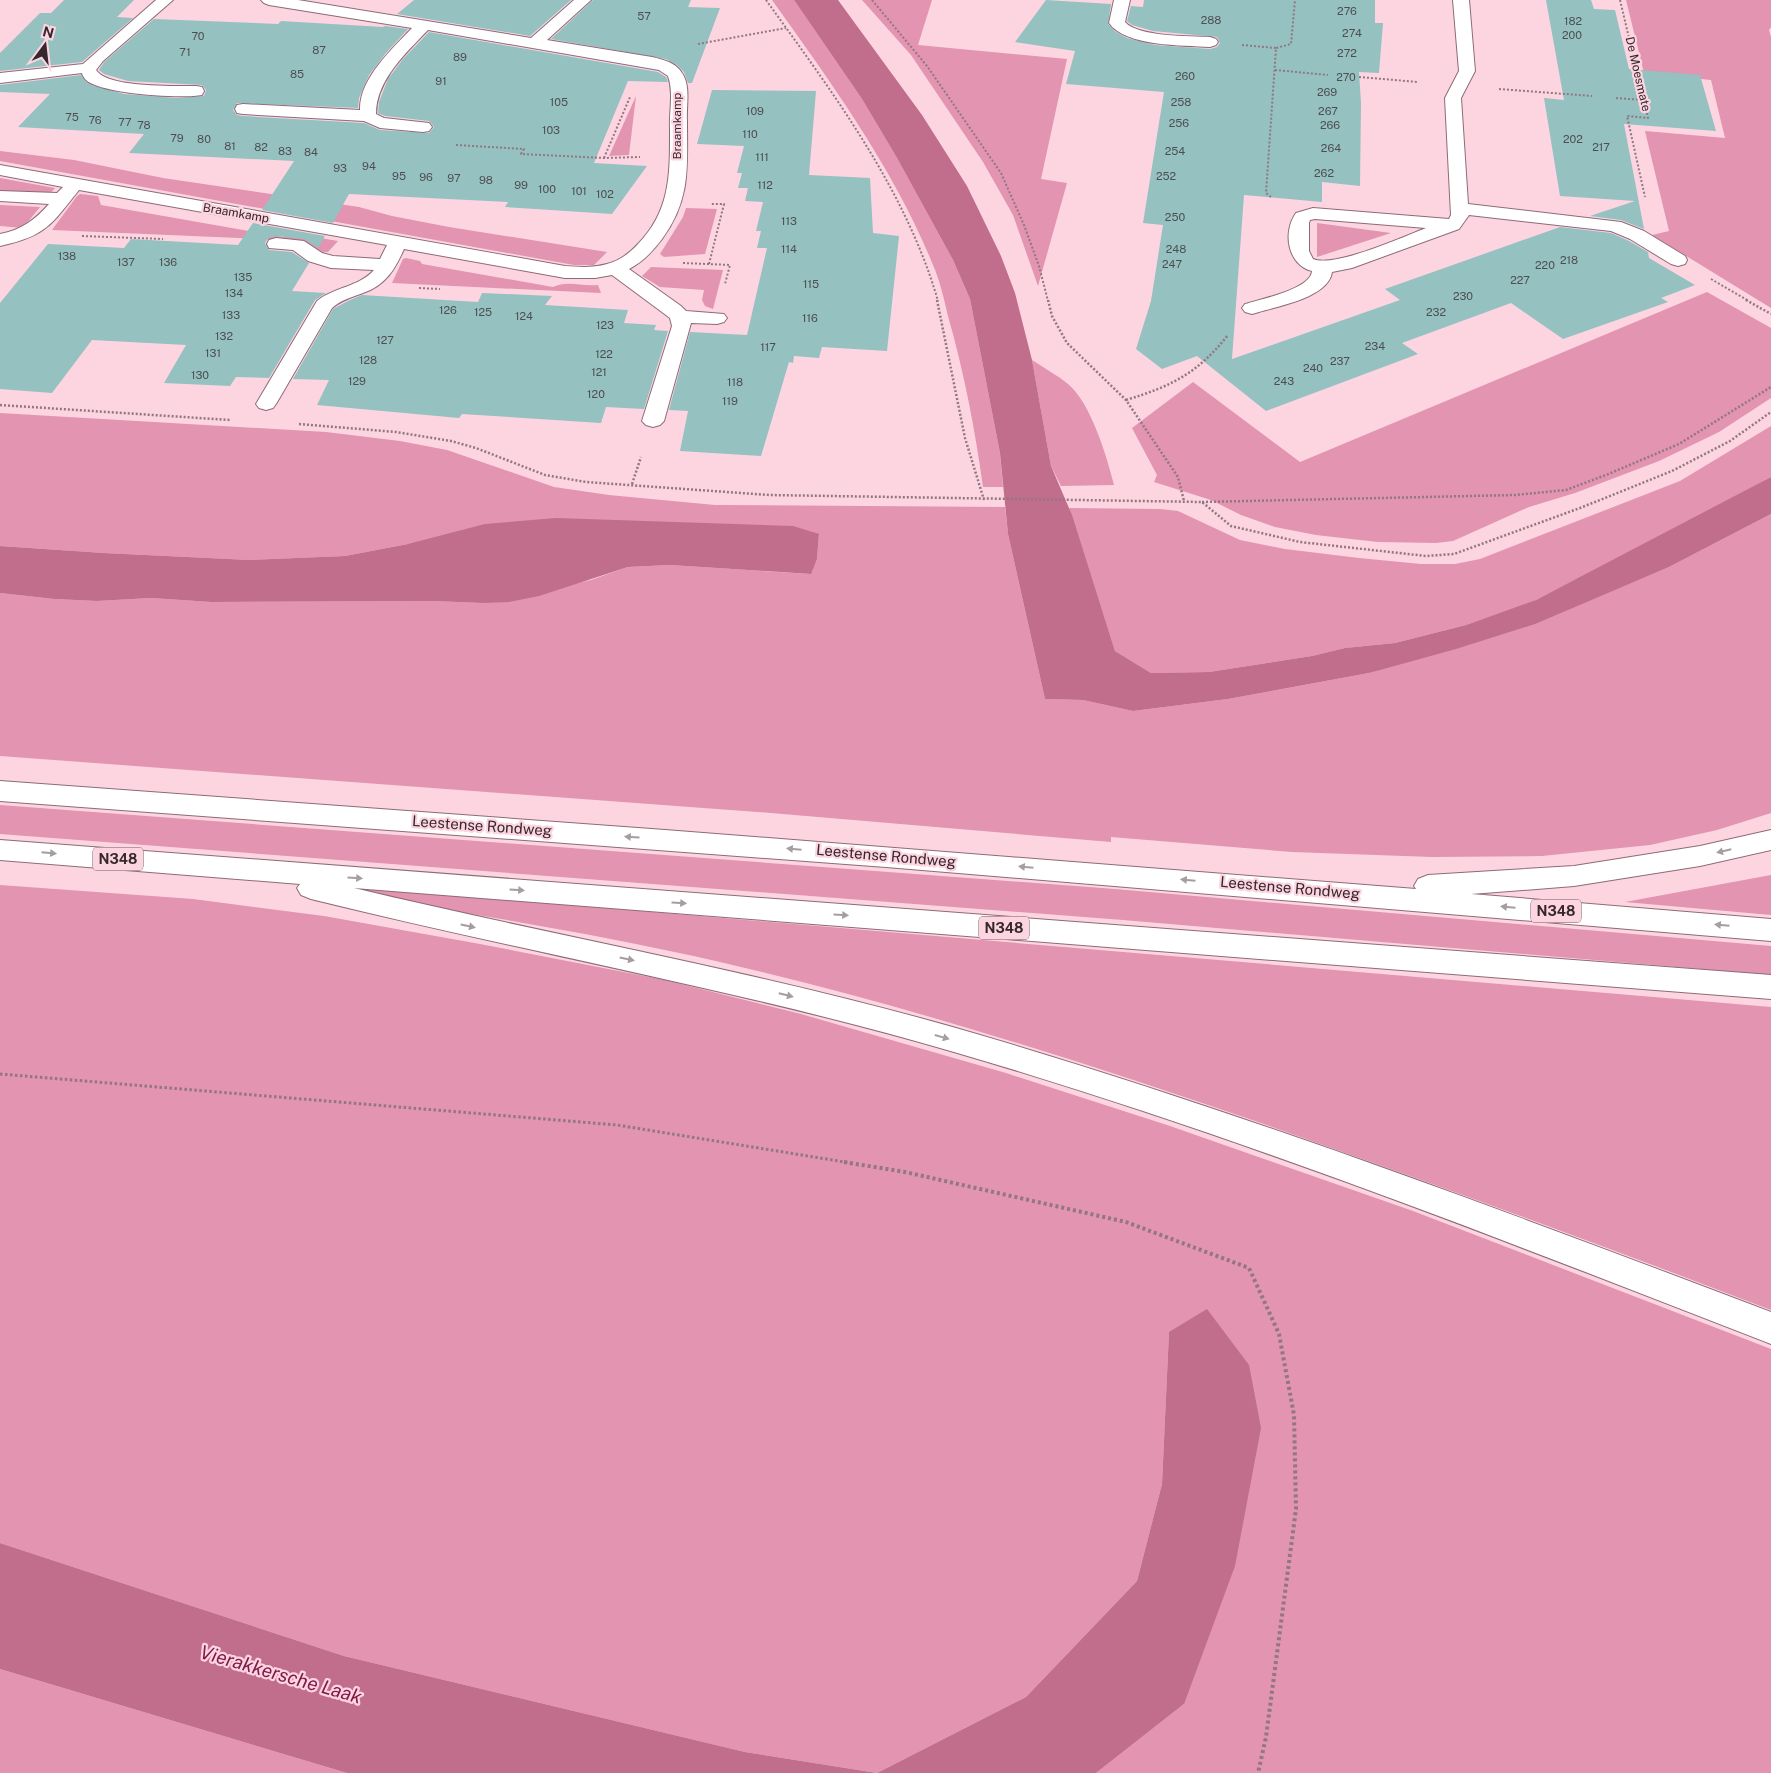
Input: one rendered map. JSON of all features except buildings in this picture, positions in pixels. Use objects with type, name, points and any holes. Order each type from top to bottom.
[{"type":"street","points":[[0,78],[88,68],[114,42],[166,0]]},
{"type":"street","name":"Braamkamp","points":[[0,170],[565,272],[592,274],[624,265],[645,249],[670,211],[676,187],[678,156],[678,82],[672,70],[646,61],[269,0]]},
{"type":"street","points":[[534,43],[583,0]]},
{"type":"street","points":[[1122,0],[1117,20],[1118,25],[1125,32],[1140,36],[1210,42]]},
{"type":"street","points":[[1452,225],[1322,212],[1313,213],[1302,217],[1300,222],[1298,253],[1305,262],[1322,267],[1345,264],[1452,225],[1458,218],[1453,98],[1454,92],[1463,83],[1467,71],[1461,0]]},
{"type":"street","points":[[368,116],[368,106],[379,78],[389,63],[424,25]]},
{"type":"street","points":[[88,68],[92,78],[111,85],[132,88],[196,91]]},
{"type":"street","points":[[243,109],[368,116],[380,123],[423,127]]},
{"type":"street","points":[[0,240],[26,233],[42,222],[75,183]]},
{"type":"street","points":[[0,196],[61,199]]},
{"type":"street","points":[[1459,208],[1601,223],[1626,230],[1678,260]]},
{"type":"street","points":[[266,404],[324,305],[343,292],[378,278],[398,242]]},
{"type":"street","name":"Braamkamp","points":[[276,244],[297,245],[315,257],[331,262],[386,265]]},
{"type":"street","points":[[624,265],[674,310],[680,317],[682,326],[653,421]]},
{"type":"street","points":[[1252,308],[1314,286],[1322,275],[1322,267]]},
{"type":"street","points":[[680,317],[716,318]]},
{"type":"street","name":"Leestense Rondweg","points":[[0,791],[744,845],[1341,892],[1771,930]]},
{"type":"street","name":"N348","points":[[1341,892],[1574,876],[1700,856],[1771,840]]},
{"type":"street","name":"N348","points":[[0,850],[1771,987]]},
{"type":"street","name":"N348","points":[[236,869],[420,915],[700,974],[835,1007],[1029,1062],[1308,1154],[1530,1235],[1771,1328]]},
{"type":"path","points":[[766,0],[882,174],[926,266],[943,322],[966,438],[984,500]]},
{"type":"path","points":[[872,0],[926,66],[1000,173],[1024,225],[1039,266],[1052,316],[1067,343],[1126,400],[1178,477],[1184,501]]},
{"type":"path","points":[[1295,0],[1292,42],[1288,46],[1276,48],[1266,193],[1302,217]]},
{"type":"path","name":"De Moesmate","points":[[1620,0],[1648,118],[1627,116],[1650,219],[1626,230]]},
{"type":"path","points":[[604,158],[652,48],[709,43],[786,28]]},
{"type":"path","points":[[1275,70],[1328,75]]},
{"type":"path","points":[[1616,98],[1643,100]]},
{"type":"path","points":[[423,127],[414,142],[524,149],[522,154],[604,158],[678,156]]},
{"type":"path","points":[[26,233],[170,239]]},
{"type":"path","points":[[1678,260],[1771,314]]},
{"type":"path","points":[[624,265],[730,265],[716,318]]},
{"type":"path","points":[[1126,400],[1164,389],[1188,377],[1205,364],[1242,315],[1252,308]]},
{"type":"path","points":[[294,424],[372,429],[451,441],[476,448],[544,474],[586,482],[769,495],[984,500],[1077,499],[1202,502],[1515,495],[1566,490],[1679,444],[1771,387]]},
{"type":"path","points":[[0,405],[237,420]]},
{"type":"path","points":[[1202,502],[1231,526],[1300,542],[1426,556],[1454,554],[1580,508],[1672,471],[1730,441],[1771,412]]},
{"type":"path","points":[[0,1074],[617,1125],[904,1172],[1117,1220],[1249,1268],[1279,1334],[1294,1415],[1296,1509],[1266,1738],[1258,1773]]},
{"type":"shaded area","points":[[772,0],[794,0],[862,99],[953,260],[970,299],[1000,453],[1003,487],[983,487],[968,401],[942,290],[917,229],[881,161],[839,95]]},
{"type":"shaded area","points":[[862,0],[932,0],[918,45],[1067,59],[1041,179],[1067,183],[1038,286],[1013,215],[983,162],[911,55]]},
{"type":"shaded area","points":[[1626,0],[1771,0],[1771,27],[1769,30],[1771,37],[1771,308],[1652,235],[1669,231],[1645,131],[1725,138],[1711,80],[1644,73]]},
{"type":"shaded area","points":[[636,96],[629,155],[609,156]]},
{"type":"shaded area","points":[[0,151],[74,160],[163,178],[359,207],[392,216],[449,227],[607,252],[594,265],[574,265],[0,161]]},
{"type":"shaded area","points":[[0,178],[55,188],[49,195],[0,193]]},
{"type":"shaded area","points":[[80,194],[98,196],[101,205],[283,237],[296,234],[338,241],[328,252],[323,252],[285,240],[52,230]]},
{"type":"shaded area","points":[[0,205],[40,207],[23,228],[0,226]]},
{"type":"shaded area","points":[[686,208],[717,209],[705,254],[664,257],[660,254],[683,217]]},
{"type":"shaded area","points":[[1317,223],[1391,233],[1317,257]]},
{"type":"shaded area","points":[[403,259],[420,261],[422,264],[553,287],[564,284],[598,285],[601,293],[392,283]]},
{"type":"shaded area","points":[[651,267],[723,270],[713,309],[705,306],[702,300],[704,290],[660,287],[642,276]]},
{"type":"shaded area","points":[[1707,292],[1771,328],[1771,398],[1719,432],[1659,461],[1575,493],[1529,507],[1453,541],[1436,543],[1378,542],[1316,535],[1275,527],[1241,515],[1211,500],[1154,482],[1157,475],[1132,428],[1193,382],[1300,462]]},
{"type":"shaded area","points":[[1032,360],[1068,384],[1084,404],[1097,431],[1114,485],[1061,486],[1051,466]]},
{"type":"shaded area","points":[[0,413],[326,432],[400,441],[447,450],[554,487],[609,495],[715,505],[1005,507],[1008,534],[1045,699],[1083,700],[1133,711],[1228,699],[1369,673],[1611,591],[1669,567],[1771,514],[1771,813],[1717,830],[1650,845],[1542,856],[1432,857],[1292,852],[1111,837],[1111,842],[771,813],[0,756],[0,593],[54,599],[97,601],[151,598],[211,602],[433,601],[482,603],[591,580],[628,567],[670,565],[810,574],[817,559],[819,535],[408,544],[345,556],[250,560],[0,546]]},
{"type":"shaded area","points":[[1771,426],[1771,477],[1679,527],[1532,602],[1466,625],[1395,643],[1345,648],[1312,656],[1209,672],[1151,673],[1115,651],[1069,508],[1160,509],[1178,511],[1240,540],[1285,549],[1421,564],[1455,564],[1480,559],[1680,481]]},
{"type":"shaded area","points":[[0,805],[1115,889],[1771,946],[1771,975],[1123,920],[0,834]]},
{"type":"shaded area","points":[[1771,875],[1771,915],[1625,902]]},
{"type":"shaded area","points":[[0,885],[193,899],[324,916],[665,980],[801,1014],[1006,1073],[1170,1126],[1413,1211],[1771,1349],[1771,1773],[1096,1773],[1184,1704],[1169,1332],[1162,1484],[1137,1581],[1026,1697],[877,1773],[745,1752],[344,1656],[0,1543]]},
{"type":"shaded area","points":[[358,887],[1771,1007],[1771,1310],[1453,1191],[1261,1123],[992,1035],[857,996],[720,962],[492,917],[354,894]]},
{"type":"shaded area","points":[[0,1669],[347,1773],[0,1773]]},
{"type":"water","points":[[794,0],[838,0],[922,115],[967,186],[1001,256],[1015,293],[1032,360],[1051,466],[1072,515],[1115,651],[1151,673],[1209,672],[1312,656],[1345,648],[1395,643],[1466,625],[1536,600],[1771,477],[1771,514],[1669,567],[1535,624],[1456,649],[1369,673],[1228,699],[1133,711],[1083,700],[1045,699],[1008,534],[1000,453],[970,299],[953,260],[897,158],[862,99]]},
{"type":"water","points":[[556,518],[793,526],[819,534],[817,559],[811,574],[670,565],[628,567],[539,596],[509,602],[211,602],[151,598],[97,601],[54,599],[0,593],[0,546],[250,560],[345,556],[408,544],[485,524]]},
{"type":"water","points":[[1207,1309],[1249,1365],[1261,1428],[1235,1566],[1184,1704],[1096,1773],[877,1773],[1026,1697],[1137,1581],[1162,1484],[1169,1332]]},
{"type":"water","name":"Vierakkersche Laak","points":[[0,1543],[344,1656],[745,1752],[877,1773],[347,1773],[0,1669]]}]
